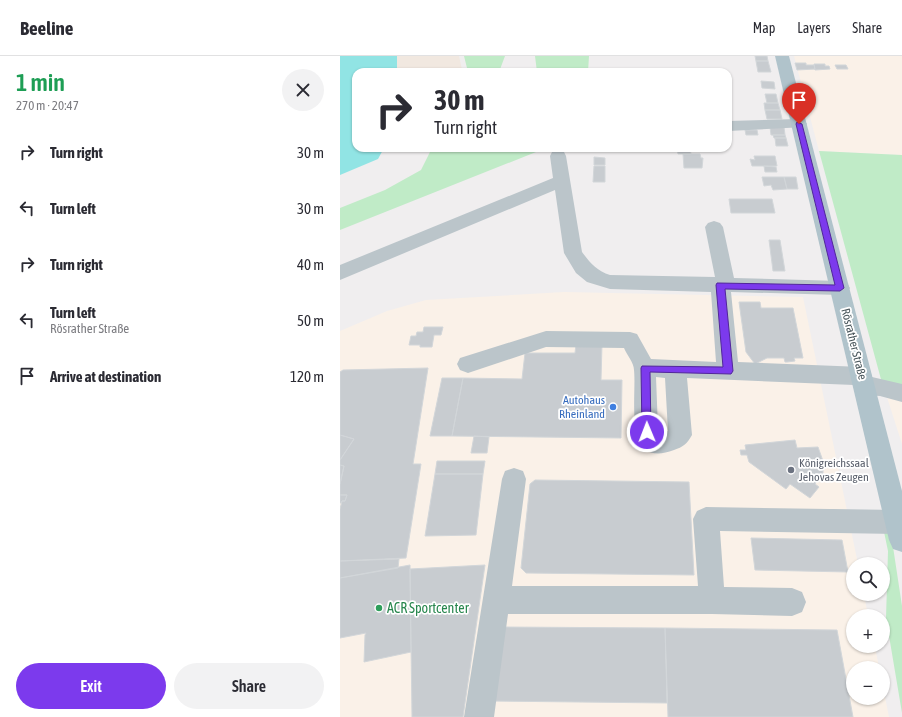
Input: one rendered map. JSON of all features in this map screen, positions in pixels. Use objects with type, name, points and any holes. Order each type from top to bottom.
[{"type":"main road","name":"Rösrather Straße","points":[[782,56],[900,531]]},
{"type":"lane","points":[[732,126],[799,124]]},
{"type":"lane","points":[[558,156],[573,253],[583,268],[594,277],[610,282],[840,288]]},
{"type":"lane","points":[[340,273],[522,196],[562,181]]},
{"type":"lane","points":[[714,227],[723,286],[728,371]]},
{"type":"lane","points":[[468,364],[546,339],[630,340],[645,368],[647,432],[653,441],[659,444],[673,440],[680,435],[676,369]]},
{"type":"lane","points":[[645,368],[728,371],[863,381],[902,393]]},
{"type":"lane","points":[[479,717],[514,479]]},
{"type":"lane","points":[[712,600],[706,519],[900,531]]},
{"type":"lane","points":[[496,600],[712,600],[792,602]]},
{"type":"shaded area","points":[[794,56],[902,56],[902,155],[819,151]]},
{"type":"shaded area","points":[[564,292],[803,297],[857,557],[846,557],[846,601],[865,601],[867,609],[846,609],[846,653],[876,653],[878,661],[846,661],[846,705],[887,705],[889,717],[340,717],[340,331],[387,311],[426,300]]},
{"type":"shaded area","points":[[885,391],[902,395],[902,444]]},
{"type":"green space","points":[[464,56],[505,56],[500,68],[467,68]]},
{"type":"green space","points":[[535,56],[589,56],[588,68],[536,68]]},
{"type":"green space","points":[[819,151],[902,155],[902,389],[882,383]]},
{"type":"green space","points":[[430,152],[536,152],[340,230],[340,208],[385,190],[421,170]]},
{"type":"green space","points":[[883,527],[890,527],[902,606],[902,713],[890,642],[890,609],[886,609],[887,601],[890,601],[890,557],[888,557]]},
{"type":"sand","points":[[397,56],[459,56],[462,68],[397,68]]},
{"type":"water","points":[[340,56],[397,56],[397,68],[352,68],[352,152],[382,152],[378,159],[340,175]]},
{"type":"building","points":[[755,56],[767,56],[768,61],[756,61]]},
{"type":"building","points":[[756,61],[768,61],[771,72],[758,72]]},
{"type":"building","points":[[795,63],[814,65],[815,69],[797,70]]},
{"type":"building","points":[[814,64],[825,64],[825,66],[829,66],[830,69],[815,70]]},
{"type":"building","points":[[835,65],[846,65],[848,69],[837,69]]},
{"type":"building","points":[[761,81],[774,82],[775,89],[762,88]]},
{"type":"building","points":[[765,94],[776,94],[778,103],[767,103]]},
{"type":"building","points":[[764,103],[778,103],[780,110],[765,110]]},
{"type":"building","points":[[765,110],[780,110],[782,119],[767,119]]},
{"type":"building","points":[[770,127],[784,127],[785,135],[771,135]]},
{"type":"building","points":[[745,130],[757,130],[758,135],[746,135]]},
{"type":"building","points":[[773,135],[785,135],[786,138],[774,138]]},
{"type":"building","points":[[775,138],[786,138],[788,146],[776,146]]},
{"type":"building","points":[[678,152],[691,152],[691,154],[678,154]]},
{"type":"building","points":[[683,154],[700,154],[701,158],[703,158],[702,168],[684,168]]},
{"type":"building","points":[[754,156],[775,156],[777,166],[752,166],[750,159],[755,160]]},
{"type":"building","points":[[594,157],[605,158],[605,165],[594,165]]},
{"type":"building","points":[[594,166],[605,166],[605,182],[593,182]]},
{"type":"building","points":[[764,166],[776,167],[777,172],[765,172]]},
{"type":"building","points":[[762,177],[784,177],[787,189],[773,190],[771,185],[764,186]]},
{"type":"building","points":[[784,177],[796,177],[798,189],[787,189]]},
{"type":"building","points":[[729,199],[772,199],[775,213],[731,213]]},
{"type":"building","points":[[769,240],[780,240],[785,271],[773,271]]},
{"type":"building","points":[[739,302],[760,302],[761,308],[793,308],[803,358],[794,358],[795,361],[785,362],[784,358],[767,358],[755,364],[746,352]]},
{"type":"building","points":[[424,327],[443,327],[441,335],[434,335],[432,347],[409,345],[411,336],[416,336],[417,332],[423,332]]},
{"type":"building","points":[[576,344],[602,344],[601,380],[622,380],[621,438],[452,436],[463,378],[522,379],[525,353],[575,353]]},
{"type":"building","points":[[428,368],[413,464],[421,464],[406,558],[340,561],[340,509],[342,501],[345,501],[347,495],[340,495],[340,484],[344,466],[340,465],[340,460],[354,439],[340,435],[340,372],[343,370]]},
{"type":"building","points":[[442,378],[463,378],[452,436],[430,436]]},
{"type":"building","points":[[340,435],[354,439],[340,460]]},
{"type":"building","points":[[474,436],[489,437],[487,453],[471,453]]},
{"type":"building","name":"Königreichssaal Jehovas Zeugen","points":[[795,440],[797,448],[818,447],[823,461],[818,461],[820,467],[823,467],[823,477],[821,481],[818,479],[815,484],[819,487],[810,498],[790,484],[786,489],[749,462],[747,455],[741,455],[740,450],[746,450],[745,445]]},
{"type":"building","points":[[437,461],[485,461],[483,474],[435,474]]},
{"type":"building","points":[[340,465],[344,466],[340,484]]},
{"type":"building","points":[[435,474],[483,474],[476,535],[425,536]]},
{"type":"building","points":[[535,480],[689,482],[694,575],[526,573],[521,568],[530,484]]},
{"type":"building","points":[[340,495],[347,495],[345,501],[342,501],[341,503],[340,503]]},
{"type":"building","points":[[751,538],[842,540],[846,561],[846,572],[755,570]]},
{"type":"building","points":[[399,559],[398,568],[340,578],[340,561]]},
{"type":"building","points":[[410,565],[411,652],[364,662],[366,633],[340,638],[340,578]]},
{"type":"building","points":[[485,565],[463,717],[412,717],[410,569]]},
{"type":"building","points":[[499,627],[665,628],[667,703],[490,701]]},
{"type":"building","points":[[665,628],[837,630],[846,679],[846,705],[851,705],[853,717],[668,717]]},
{"type":"place","name":"Autohaus Rheinland","points":[[613,407]]},
{"type":"place","name":"Königreichssaal Jehovas Zeugen","points":[[791,470]]},
{"type":"place","name":"ACR Sportcenter","points":[[379,608]]},
{"type":"route","points":[[647,432],[645,368],[728,371],[720,285],[826,289],[840,288],[799,124]]}]
